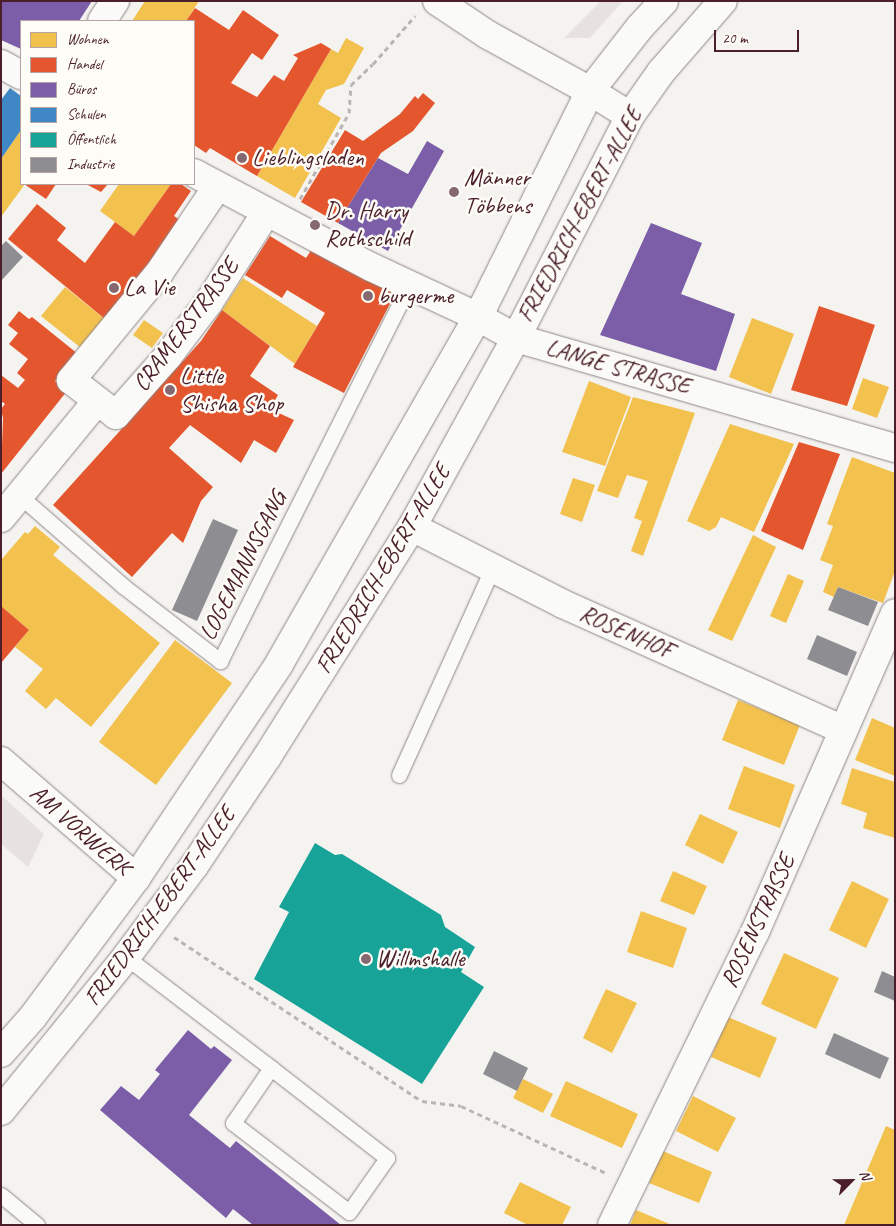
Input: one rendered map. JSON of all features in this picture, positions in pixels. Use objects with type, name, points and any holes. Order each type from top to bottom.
[{"type":"street","points":[[103,20],[115,1]]},
{"type":"street","name":"FRIEDRICH-EBERT-ALLEE","points":[[1,1053],[32,1018],[136,878],[279,664],[478,317],[590,91],[640,27],[664,1]]},
{"type":"street","name":"FRIEDRICH-EBERT-ALLEE","points":[[1,1111],[126,957],[194,866],[267,757],[412,527],[516,338],[630,116],[661,72],[723,1]]},
{"type":"street","points":[[429,5],[590,91],[630,116]]},
{"type":"street","points":[[1,64],[20,74]]},
{"type":"street","name":"LANGE STRASSE","points":[[195,174],[276,218],[409,286],[478,317],[516,338],[895,448]]},
{"type":"street","name":"CRAMERSTRASSE","points":[[217,187],[159,273],[71,380],[116,415],[168,356],[276,218]]},
{"type":"street","points":[[1,518],[97,400]]},
{"type":"street","name":"ROSENHOF","points":[[412,527],[563,604],[843,730]]},
{"type":"street","name":"ROSENSTRASSE","points":[[612,1225],[755,932],[895,613]]},
{"type":"street","name":"AM VORWERK","points":[[1,761],[136,878]]},
{"type":"lane","name":"LOGEMANNSGANG","points":[[20,496],[123,586],[220,661],[409,286]]},
{"type":"lane","points":[[399,775],[492,569]]},
{"type":"lane","points":[[126,957],[271,1068],[386,1158],[349,1212],[233,1124],[271,1068]]},
{"type":"lane","points":[[1,1196],[37,1225]]},
{"type":"path","points":[[276,218],[349,113],[351,85],[374,64],[429,5]]},
{"type":"path","points":[[152,922],[422,1101],[461,1106],[631,1185]]},
{"type":"shaded area","points":[[601,1],[623,1],[590,38],[564,38]]},
{"type":"shaded area","points":[[1,795],[44,834],[28,867],[1,844]]},
{"type":"building: Wohnen","points":[[145,1],[199,1],[187,20],[133,20]]},
{"type":"building: Wohnen","points":[[346,38],[364,48],[344,84],[326,90],[318,104],[341,118],[295,198],[257,176],[331,49],[338,53]]},
{"type":"building: Wohnen","points":[[20,131],[20,185],[24,185],[1,217],[1,159]]},
{"type":"building: Wohnen","points":[[118,185],[170,185],[134,236],[100,211]]},
{"type":"building: Wohnen","points":[[243,278],[317,326],[295,364],[222,310]]},
{"type":"building: Wohnen","points":[[65,287],[105,319],[81,348],[41,316]]},
{"type":"building: Wohnen","points":[[752,318],[794,334],[771,394],[729,377]]},
{"type":"building: Wohnen","points":[[144,320],[163,333],[152,348],[133,335]]},
{"type":"building: Wohnen","points":[[863,378],[889,387],[877,418],[852,409]]},
{"type":"building: Wohnen","points":[[589,381],[631,397],[605,466],[562,452]]},
{"type":"building: Wohnen","points":[[633,397],[695,413],[643,556],[631,551],[642,521],[634,518],[648,481],[627,475],[618,498],[597,491]]},
{"type":"building: Wohnen","points":[[730,424],[794,444],[754,532],[721,517],[716,527],[709,531],[687,521]]},
{"type":"building: Wohnen","points":[[852,457],[895,473],[895,571],[883,603],[838,587],[834,597],[823,592],[833,565],[820,560],[833,526],[827,524]]},
{"type":"building: Wohnen","points":[[573,478],[595,485],[582,522],[560,514]]},
{"type":"building: Wohnen","points":[[35,526],[60,547],[53,555],[160,643],[91,727],[56,698],[46,709],[25,691],[43,669],[15,647],[29,630],[1,606],[1,560],[25,532],[28,534]]},
{"type":"building: Wohnen","points":[[753,535],[776,547],[732,641],[708,630]]},
{"type":"building: Wohnen","points":[[788,574],[804,581],[786,623],[770,616]]},
{"type":"building: Wohnen","points":[[175,640],[232,683],[156,785],[99,742]]},
{"type":"building: Wohnen","points":[[738,700],[800,725],[784,765],[722,740]]},
{"type":"building: Wohnen","points":[[872,718],[895,728],[895,776],[855,760]]},
{"type":"building: Wohnen","points":[[744,766],[795,785],[780,828],[728,809]]},
{"type":"building: Wohnen","points":[[852,768],[895,782],[895,838],[863,828],[867,813],[841,804]]},
{"type":"building: Wohnen","points":[[700,814],[738,832],[723,864],[685,845]]},
{"type":"building: Wohnen","points":[[673,871],[707,886],[694,915],[660,901]]},
{"type":"building: Wohnen","points":[[852,881],[889,899],[866,948],[829,930]]},
{"type":"building: Wohnen","points":[[641,911],[687,928],[673,968],[627,952]]},
{"type":"building: Wohnen","points":[[784,953],[839,978],[816,1029],[761,1004]]},
{"type":"building: Wohnen","points":[[606,989],[637,1003],[612,1053],[583,1038]]},
{"type":"building: Wohnen","points":[[728,1017],[777,1038],[760,1078],[711,1057]]},
{"type":"building: Wohnen","points":[[523,1079],[553,1094],[543,1113],[513,1098]]},
{"type":"building: Wohnen","points":[[566,1081],[638,1114],[622,1148],[550,1116]]},
{"type":"building: Wohnen","points":[[693,1096],[736,1118],[718,1152],[676,1131]]},
{"type":"building: Wohnen","points":[[886,1126],[895,1130],[895,1225],[844,1225]]},
{"type":"building: Wohnen","points":[[663,1151],[712,1172],[699,1203],[649,1183]]},
{"type":"building: Wohnen","points":[[520,1182],[571,1207],[562,1225],[528,1225],[504,1213]]},
{"type":"building: Wohnen","points":[[636,1210],[672,1225],[630,1225]]},
{"type":"building: Handel","points":[[195,8],[229,30],[243,10],[279,35],[262,60],[252,53],[231,83],[257,97],[274,75],[284,81],[298,58],[293,55],[321,43],[331,49],[257,176],[210,148],[206,153],[195,146],[195,20],[187,20]]},
{"type":"building: Handel","points":[[423,93],[435,103],[413,131],[381,153],[338,223],[301,202],[345,130],[363,141],[400,114],[415,96],[418,99]]},
{"type":"building: Handel","points":[[25,185],[55,185],[46,199]]},
{"type":"building: Handel","points":[[88,185],[107,185],[101,192]]},
{"type":"building: Handel","points":[[170,185],[182,185],[191,191],[174,216],[180,220],[159,254],[105,319],[8,239],[37,204],[66,228],[57,240],[85,263],[115,222],[134,236]]},
{"type":"building: Handel","points":[[270,236],[306,258],[312,249],[350,272],[395,294],[344,393],[293,367],[325,313],[287,290],[282,298],[245,275]]},
{"type":"building: Handel","points":[[819,306],[875,325],[847,406],[791,390]]},
{"type":"building: Handel","points":[[222,310],[270,346],[250,376],[278,395],[270,409],[294,420],[276,453],[254,440],[241,463],[190,425],[169,448],[213,487],[201,501],[183,543],[172,533],[132,577],[53,505],[201,341]]},
{"type":"building: Handel","points":[[19,311],[29,319],[32,317],[78,354],[55,381],[67,391],[1,474],[3,418],[1,409],[5,404],[1,401],[1,375],[18,388],[25,380],[17,373],[28,359],[9,344],[18,333],[8,325]]},
{"type":"building: Handel","points":[[799,442],[840,454],[803,550],[761,531]]},
{"type":"building: Handel","points":[[1,606],[29,630],[1,663]]},
{"type":"building: Büros","points":[[1,1],[92,1],[80,20],[20,20],[20,49],[1,40]]},
{"type":"building: Büros","points":[[427,141],[444,151],[388,251],[338,223],[378,158],[408,174]]},
{"type":"building: Büros","points":[[651,223],[702,243],[681,294],[735,314],[716,371],[600,335]]},
{"type":"building: Büros","points":[[188,1030],[211,1049],[214,1046],[232,1060],[189,1115],[230,1148],[236,1141],[341,1225],[253,1225],[233,1209],[226,1218],[100,1110],[121,1086],[139,1100],[160,1074],[155,1070]]},
{"type":"building: Schulen","points":[[10,88],[20,95],[20,131],[1,159],[1,100]]},
{"type":"building: Öffentlich","name":"Willmshalle","points":[[315,843],[335,855],[342,854],[441,915],[445,927],[475,947],[461,972],[484,987],[422,1084],[254,979],[289,912],[279,907]]},
{"type":"building: Industrie","points":[[6,241],[23,257],[1,281],[1,246]]},
{"type":"building: Industrie","points":[[213,519],[238,530],[197,621],[172,610]]},
{"type":"building: Industrie","points":[[838,587],[878,602],[868,626],[828,610]]},
{"type":"building: Industrie","points":[[817,635],[857,652],[847,676],[807,659]]},
{"type":"building: Industrie","points":[[882,971],[895,977],[895,1001],[874,992]]},
{"type":"building: Industrie","points":[[834,1033],[889,1058],[880,1079],[825,1054]]},
{"type":"building: Industrie","points":[[494,1051],[528,1068],[517,1091],[483,1074]]},
{"type":"place","name":"Lieblingsladen","points":[[242,158]]},
{"type":"place","name":"Männer Többens","points":[[454,192]]},
{"type":"place","name":"Dr. Harry Rothschild","points":[[315,225]]},
{"type":"place","name":"La Vie","points":[[114,288]]},
{"type":"place","name":"burgerme","points":[[368,296]]},
{"type":"place","name":"Little Shisha Shop","points":[[170,390]]},
{"type":"place","name":"Willmshalle","points":[[366,959]]}]
